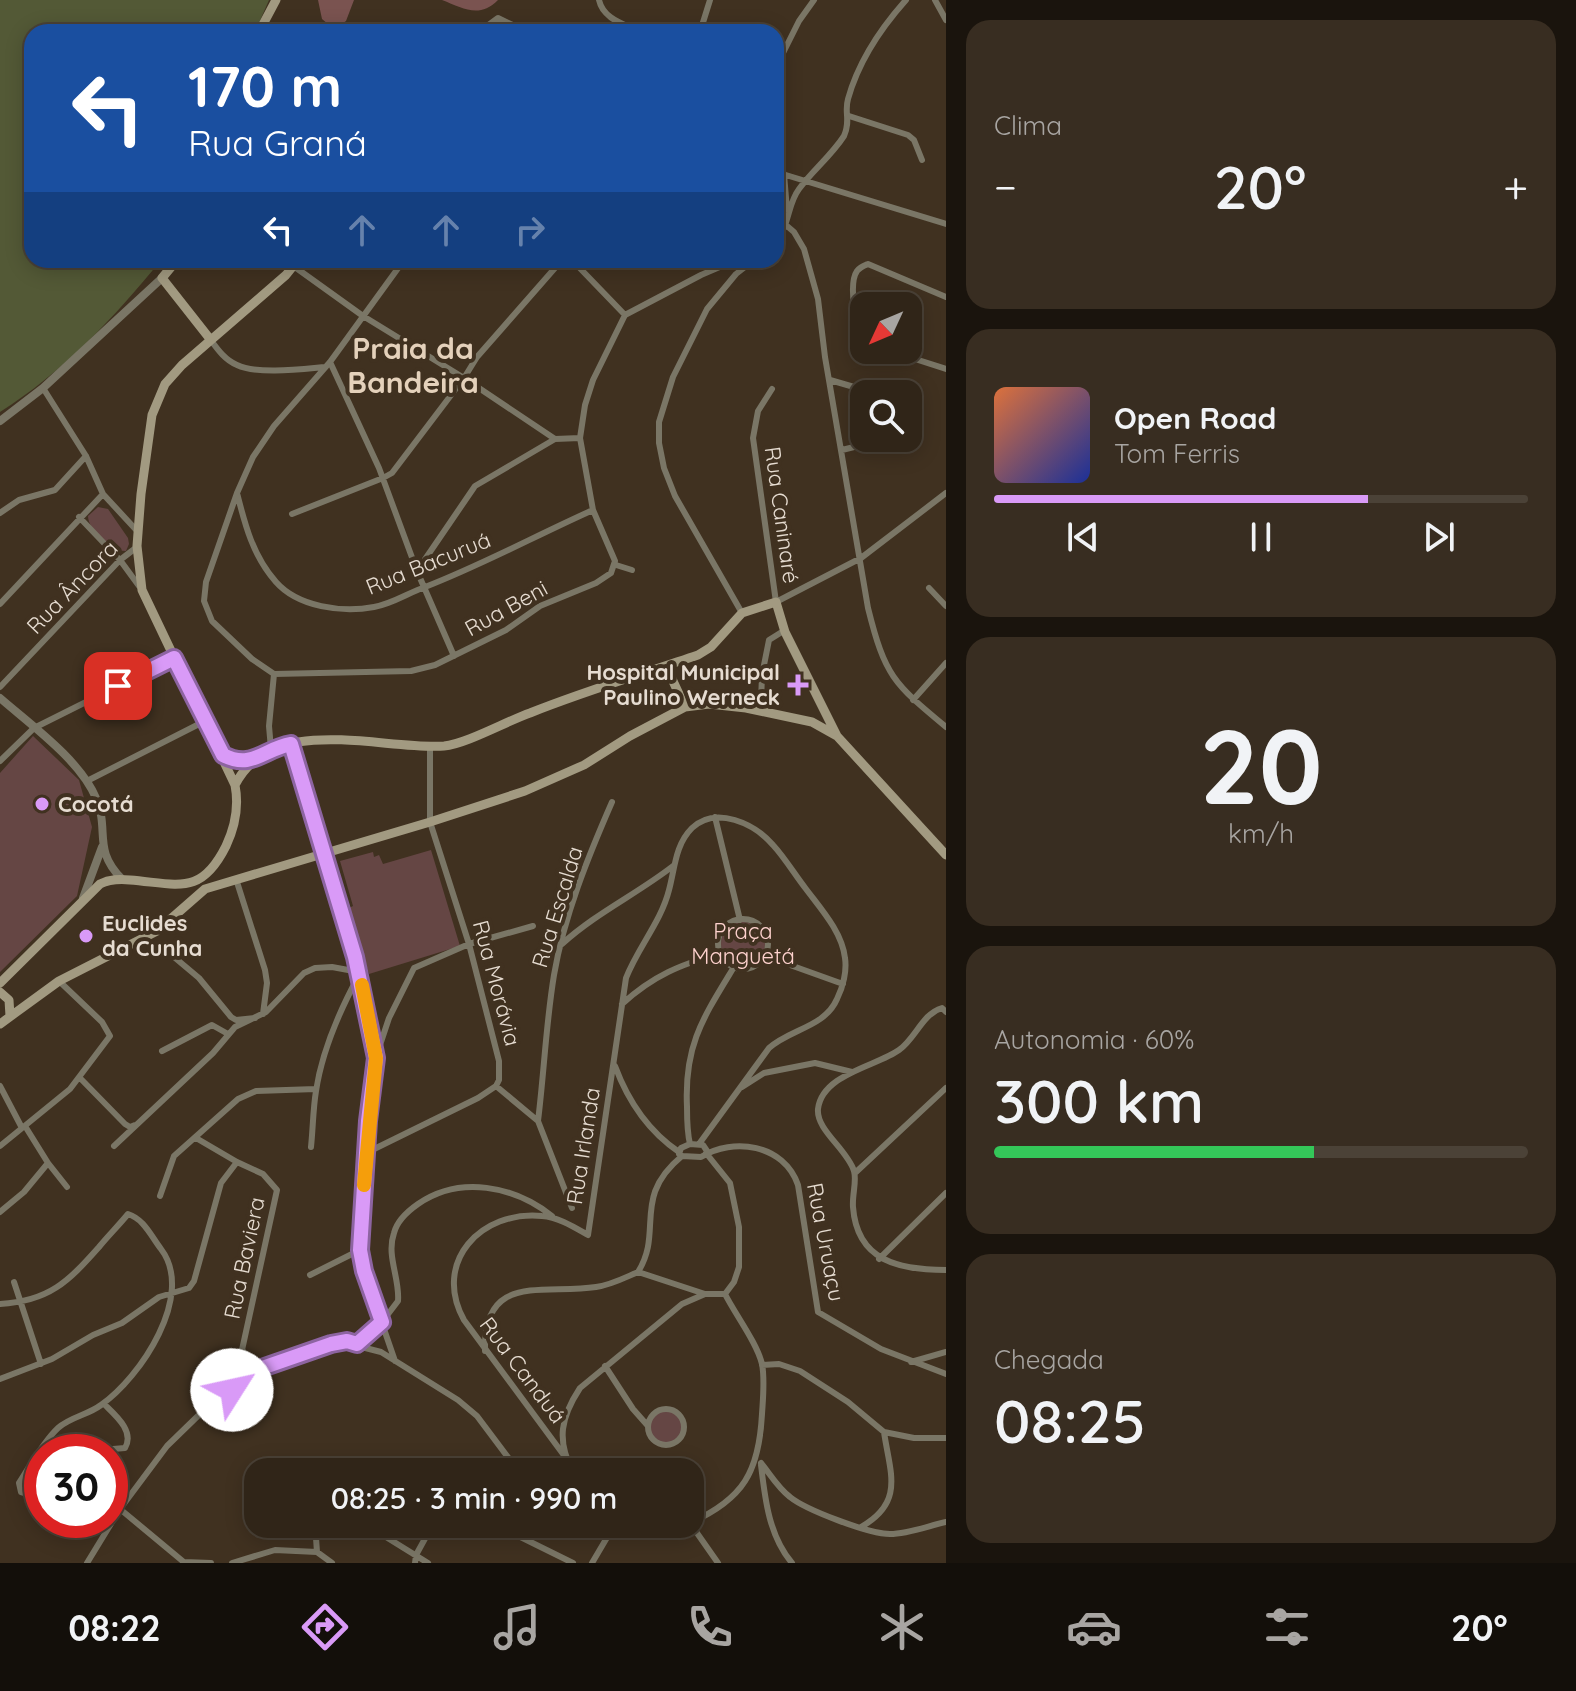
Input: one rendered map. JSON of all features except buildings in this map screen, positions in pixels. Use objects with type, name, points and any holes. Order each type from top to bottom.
[{"type":"main road","points":[[263,24],[276,0]]},
{"type":"main road","points":[[170,268],[162,278],[210,339]]},
{"type":"main road","points":[[0,983],[51,935],[83,899],[105,881],[122,879],[177,884],[200,880],[213,870],[227,843],[237,815],[235,785],[142,590],[137,546],[147,454],[157,401],[165,384],[210,339],[290,268]]},
{"type":"main road","points":[[235,785],[251,761],[271,749],[291,744],[314,740],[449,745],[532,712],[698,655],[711,647],[742,613],[776,602],[785,630],[837,736],[946,855]]},
{"type":"main road","points":[[666,666],[685,707]]},
{"type":"main road","points":[[0,1024],[59,981],[157,931],[205,889],[430,822],[557,779],[685,707],[709,704],[758,710],[812,722],[837,736]]},
{"type":"main road","points":[[812,722],[820,718],[823,711]]},
{"type":"main road","points":[[223,755],[236,761],[251,761]]},
{"type":"main road","points":[[217,861],[220,874],[233,879]]},
{"type":"main road","points":[[177,884],[186,894],[186,904]]},
{"type":"main road","points":[[0,992],[9,1000],[10,1016]]},
{"type":"street","points":[[599,0],[601,8],[609,16],[624,24]]},
{"type":"street","points":[[702,24],[710,0]]},
{"type":"street","points":[[784,51],[814,0]]},
{"type":"street","points":[[784,230],[794,196],[840,142],[849,126],[849,97],[871,47],[906,0]]},
{"type":"street","points":[[935,0],[946,20]]},
{"type":"street","points":[[490,24],[498,18],[513,24]]},
{"type":"street","points":[[849,115],[908,135],[914,140],[922,160]]},
{"type":"street","points":[[784,174],[946,224]]},
{"type":"street","points":[[784,194],[788,215]]},
{"type":"street","points":[[787,226],[800,240],[818,299],[868,608],[878,648],[892,678],[946,727]]},
{"type":"street","points":[[854,292],[857,271],[868,264],[946,297]]},
{"type":"street","points":[[302,268],[363,316],[555,439]]},
{"type":"street","points":[[271,749],[269,726],[274,674],[228,638],[212,621],[204,601],[206,582],[237,493],[261,443],[328,364],[398,268]]},
{"type":"street","points":[[292,514],[383,478],[400,464],[477,357],[555,268]]},
{"type":"street","points":[[581,268],[625,315]]},
{"type":"street","points":[[632,570],[616,565],[593,510],[580,438],[585,405],[593,380],[625,315],[717,268]]},
{"type":"street","points":[[733,268],[736,274]]},
{"type":"street","points":[[742,613],[675,496],[664,468],[659,443],[661,408],[677,368],[707,309],[743,268]]},
{"type":"street","points":[[0,421],[43,388],[162,278]]},
{"type":"street","points":[[210,339],[220,353],[240,367],[265,369],[328,364]]},
{"type":"street","points":[[922,361],[946,369]]},
{"type":"street","points":[[328,364],[383,478],[417,571],[454,656]]},
{"type":"street","points":[[830,380],[850,386]]},
{"type":"street","points":[[43,388],[86,456],[103,494],[139,533]]},
{"type":"street","name":"Rua Caninaré","points":[[772,389],[758,411],[753,438],[776,602]]},
{"type":"street","points":[[417,571],[475,486],[555,439],[580,438]]},
{"type":"street","points":[[842,450],[850,448]]},
{"type":"street","points":[[0,513],[19,500],[55,490],[86,456]]},
{"type":"street","name":"Rua Bacuruá","points":[[237,493],[246,531],[260,560],[278,584],[308,602],[356,609],[376,607],[424,587],[593,510]]},
{"type":"street","points":[[776,602],[861,558],[946,493]]},
{"type":"street","points":[[0,604],[103,494]]},
{"type":"street","points":[[79,517],[120,560],[142,590]]},
{"type":"street","name":"Rua Âncora","points":[[0,687],[120,560],[137,546]]},
{"type":"street","name":"Rua Beni","points":[[274,674],[411,671],[435,665],[506,630],[540,606],[596,583],[611,573],[616,565]]},
{"type":"street","points":[[929,588],[946,606]]},
{"type":"street","points":[[758,710],[769,640],[785,630]]},
{"type":"street","points":[[0,761],[34,728],[174,658]]},
{"type":"street","points":[[913,700],[946,663]]},
{"type":"street","points":[[0,698],[87,781],[99,811],[107,862],[122,879]]},
{"type":"street","points":[[87,781],[205,721]]},
{"type":"street","points":[[291,744],[359,973],[376,1058]]},
{"type":"street","name":"Rua Morávia","points":[[430,746],[430,822],[469,944],[499,1061],[496,1086]]},
{"type":"street","name":"Rua Escalda","points":[[538,1121],[551,994],[562,944],[592,848],[612,802]]},
{"type":"street","points":[[705,1149],[757,1061],[775,1042],[818,1021],[832,1008],[843,984],[846,959],[831,923],[772,843],[752,828],[731,819],[715,817],[740,920]]},
{"type":"street","name":"Rua Irlanda","points":[[585,1233],[626,978],[664,905],[681,842],[693,827],[715,817]]},
{"type":"street","points":[[83,899],[103,847]]},
{"type":"street","points":[[562,944],[585,923],[636,893],[673,866]]},
{"type":"street","points":[[233,879],[265,970],[267,983],[259,1016]]},
{"type":"street","points":[[740,920],[755,922],[766,933],[768,948],[765,956],[748,969],[734,967],[720,953],[718,946],[727,926],[740,920]]},
{"type":"street","points":[[395,1361],[364,1271],[360,1250],[376,1058],[389,1018],[414,968],[469,944],[533,926]]},
{"type":"street","points":[[621,1005],[657,976],[720,953]]},
{"type":"street","points":[[765,956],[843,984]]},
{"type":"street","points":[[174,957],[199,978],[231,1017],[236,1020],[259,1016]]},
{"type":"street","points":[[114,1146],[213,1053],[228,1034],[240,1024],[259,1016],[312,969],[332,967],[359,973]]},
{"type":"street","points":[[485,1351],[491,1314],[505,1297],[529,1290],[597,1287],[638,1272],[643,1265],[656,1187],[688,1135],[688,1059],[701,1023],[734,967]]},
{"type":"street","points":[[311,1147],[316,1089],[345,1000],[359,973]]},
{"type":"street","points":[[0,1146],[61,1098],[108,1039],[110,1032],[59,981]]},
{"type":"street","points":[[946,1012],[942,1008],[935,1010],[899,1050],[852,1072],[827,1092],[818,1112],[820,1124],[842,1149],[855,1173],[852,1203],[854,1220],[863,1241],[879,1259],[916,1268],[946,1270]]},
{"type":"street","points":[[162,1051],[212,1025],[228,1034]]},
{"type":"street","points":[[614,1062],[626,1094],[664,1142],[681,1150],[705,1149]]},
{"type":"street","points":[[738,1090],[764,1073],[815,1063],[852,1072]]},
{"type":"street","points":[[80,1078],[125,1124],[130,1127],[135,1125]]},
{"type":"street","points":[[0,1086],[24,1127],[67,1187]]},
{"type":"street","points":[[366,1153],[478,1098],[496,1086],[538,1121],[572,1208]]},
{"type":"street","points":[[855,1173],[946,1088]]},
{"type":"street","points":[[160,1196],[174,1156],[248,1093],[316,1089]]},
{"type":"street","name":"Rua Baviera","points":[[196,1138],[263,1174],[277,1190],[242,1350],[259,1369]]},
{"type":"street","name":"Rua Uruaçu","points":[[705,1149],[747,1145],[779,1157],[798,1185],[818,1312],[881,1349],[946,1374]]},
{"type":"street","points":[[681,1150],[705,1149]]},
{"type":"street","points":[[705,1149],[730,1183],[740,1240],[739,1267],[734,1282],[725,1294]]},
{"type":"street","points":[[0,1367],[3,1378],[41,1364],[122,1323],[159,1297],[189,1288],[194,1281],[221,1183],[237,1162]]},
{"type":"street","points":[[0,1212],[24,1192],[48,1163]]},
{"type":"street","points":[[357,1344],[382,1322],[398,1301],[392,1262],[394,1230],[409,1210],[427,1198],[454,1189],[495,1188],[526,1199],[555,1218]]},
{"type":"street","points":[[879,1259],[946,1193]]},
{"type":"street","points":[[0,1304],[21,1303],[50,1293],[66,1281],[128,1214],[138,1219],[166,1255],[176,1292],[142,1366],[104,1404],[69,1421],[52,1434]]},
{"type":"street","name":"Rua Canduá","points":[[565,1458],[464,1320],[455,1300],[454,1278],[459,1258],[473,1238],[491,1225],[518,1217],[541,1216],[555,1218],[585,1233]]},
{"type":"street","points":[[310,1275],[360,1250]]},
{"type":"street","points":[[638,1272],[705,1294],[725,1294]]},
{"type":"street","points":[[14,1282],[41,1364]]},
{"type":"street","points":[[563,1454],[562,1426],[570,1402],[588,1378],[670,1313],[705,1294]]},
{"type":"street","points":[[725,1294],[762,1365],[759,1451],[767,1505],[776,1537],[792,1563]]},
{"type":"street","points":[[128,1497],[167,1446],[190,1423],[259,1369],[347,1341],[381,1352],[458,1400],[477,1416],[508,1458]]},
{"type":"street","points":[[911,1362],[946,1352]]},
{"type":"street","points":[[762,1365],[779,1364],[800,1371],[848,1402],[884,1432],[914,1438],[946,1438]]},
{"type":"street","points":[[605,1366],[648,1426],[652,1438],[662,1445],[674,1443],[683,1434],[684,1428],[681,1416],[664,1409],[653,1415],[648,1426]]},
{"type":"street","points":[[104,1404],[119,1419],[127,1434]]},
{"type":"street","points":[[861,1527],[874,1520],[890,1498],[893,1486],[884,1432]]},
{"type":"street","points":[[704,1516],[732,1498],[749,1475],[759,1451]]},
{"type":"street","points":[[761,1463],[795,1501],[861,1527],[892,1534],[946,1522]]},
{"type":"street","points":[[24,1476],[19,1483],[24,1493]]},
{"type":"street","points":[[128,1516],[185,1563],[211,1563]]},
{"type":"street","points":[[87,1563],[104,1538]]},
{"type":"street","points":[[316,1538],[317,1552]]},
{"type":"street","points":[[385,1538],[416,1559],[428,1563]]},
{"type":"street","points":[[416,1559],[426,1538]]},
{"type":"street","points":[[522,1538],[573,1563]]},
{"type":"street","points":[[592,1563],[607,1538]]},
{"type":"street","points":[[700,1538],[718,1563]]},
{"type":"street","points":[[232,1563],[275,1550],[317,1552],[332,1563]]},
{"type":"green space","points":[[98,507],[108,509],[128,538],[126,551],[107,544],[92,528],[88,516]]},
{"type":"green space","points":[[33,736],[79,780],[92,827],[77,896],[0,972],[0,773]]},
{"type":"green space","points":[[431,850],[460,946],[369,974],[349,908],[353,906],[340,861],[373,852],[374,857],[379,855],[383,864]]},
{"type":"green space","name":"Praça Manguetá","points":[[743,922],[759,928],[765,944],[759,960],[743,966],[727,960],[721,944],[727,928]]},
{"type":"green space","points":[[666,1411],[677,1416],[682,1427],[677,1438],[666,1443],[655,1438],[650,1427],[655,1416]]},
{"type":"shaded area","points":[[0,0],[269,0],[258,24],[24,24],[24,268],[154,268],[66,362],[0,412]]},
{"type":"shaded area","points":[[318,0],[354,0],[346,21],[342,24],[328,24],[322,19]]},
{"type":"shaded area","points":[[442,0],[498,0],[484,9],[471,10]]},
{"type":"slow traffic","points":[[362,985],[376,1058],[364,1185]]},
{"type":"place","name":"Hospital Municipal Paulino Werneck","points":[[798,685]]},
{"type":"place","name":"Cocotá","points":[[42,804]]},
{"type":"place","name":"Euclides da Cunha","points":[[86,936]]},
{"type":"district","name":"Praia da Bandeira","points":[[413,366]]},
{"type":"route","points":[[118,686],[174,658],[223,755],[236,761],[251,761],[271,749],[291,744],[355,957],[376,1058],[368,1121],[360,1250],[382,1322],[357,1344],[347,1341],[331,1344],[259,1369],[232,1390]]}]
